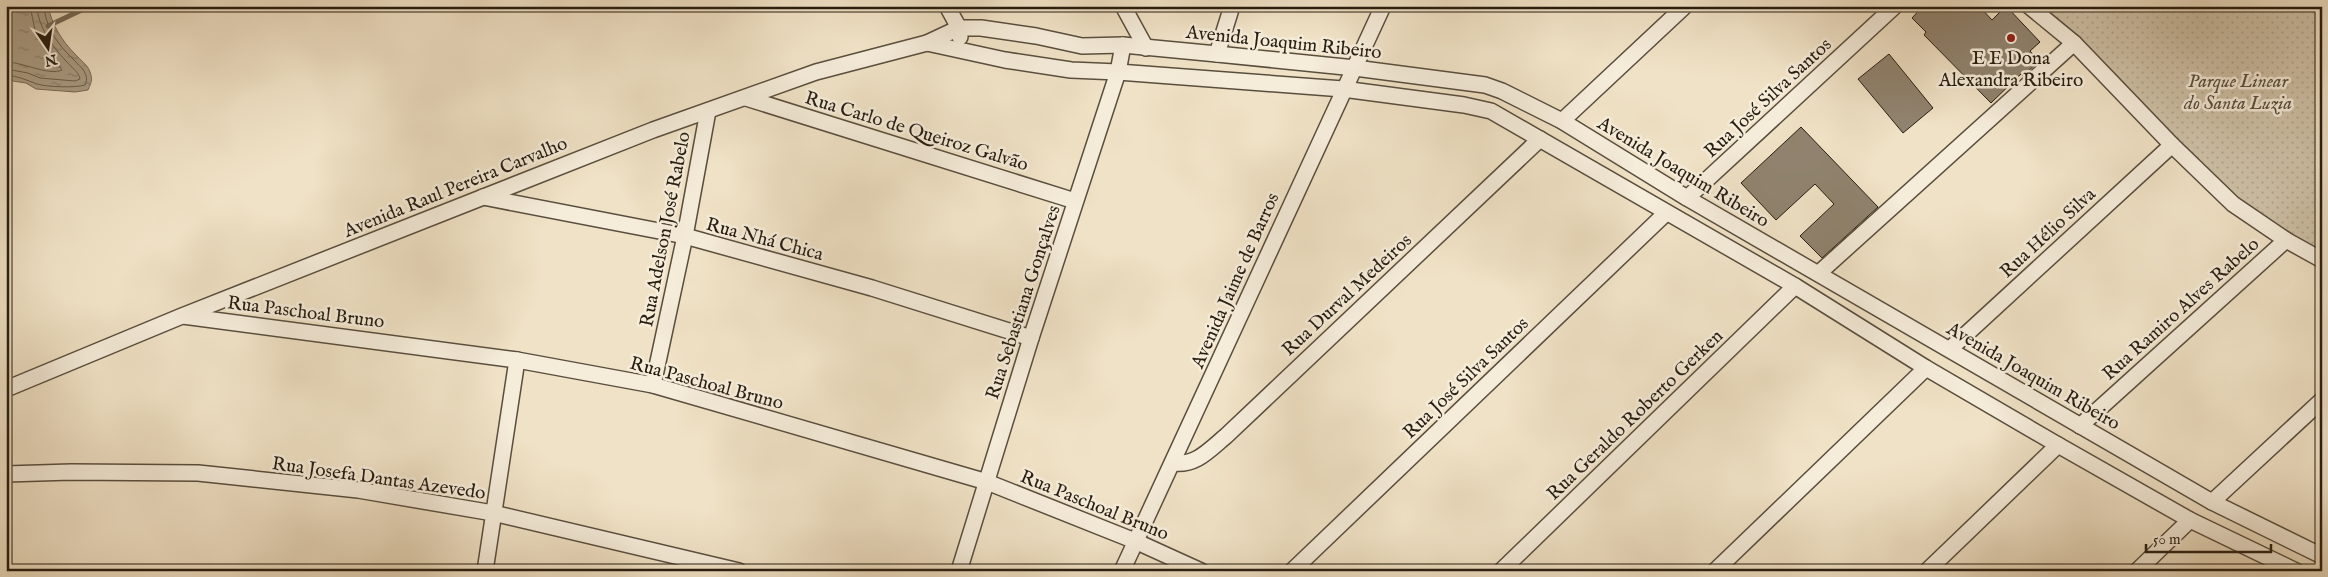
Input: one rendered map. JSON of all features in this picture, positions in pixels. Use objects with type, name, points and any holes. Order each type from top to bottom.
[{"type":"street","points":[[947,6],[959,28],[961,51],[1005,60],[1071,70],[1343,89],[1464,105],[1491,111],[1796,286],[1926,368],[2058,445],[2190,520],[2296,571]]},
{"type":"street","points":[[1123,6],[1146,48]]},
{"type":"street","points":[[1217,54],[1232,6]]},
{"type":"street","name":"Avenida Jaime de Barros","points":[[1122,571],[1173,464],[1343,89],[1355,68],[1383,6]]},
{"type":"street","points":[[1562,121],[1685,6]]},
{"type":"street","name":"Rua José Silva Santos","points":[[1688,198],[1895,6]]},
{"type":"street","points":[[2029,6],[2074,43],[2172,145],[2233,204],[2286,240],[2322,260]]},
{"type":"street","name":"Avenida Raul Pereira Carvalho","points":[[6,389],[182,316],[653,130],[816,72],[927,43],[959,28]]},
{"type":"street","name":"Avenida Joaquim Ribeiro","points":[[959,28],[981,28],[1036,36],[1082,46],[1123,45],[1355,68],[1485,85],[1502,91],[1562,121],[1688,198],[2212,502],[2322,556]]},
{"type":"street","name":"Avenida Raul Pereira Carvalho","points":[[927,43],[961,51]]},
{"type":"street","points":[[1819,273],[2074,43]]},
{"type":"street","name":"Rua Sebastiana Gonçalves","points":[[959,571],[1031,338],[1118,72],[1123,45]]},
{"type":"street","name":"Rua Carlo de Queiroz Galvão","points":[[746,98],[1075,201]]},
{"type":"street","name":"Rua Adelson José Rabelo","points":[[653,385],[685,236],[708,111]]},
{"type":"street","name":"Rua Durval Medeiros","points":[[1173,464],[1184,465],[1193,462],[1226,436],[1540,139]]},
{"type":"street","name":"Rua Hélio Silva","points":[[1950,349],[2172,145]]},
{"type":"street","name":"Rua Nhá Chica","points":[[483,197],[685,236],[872,288],[1031,338]]},
{"type":"street","name":"Rua José Silva Santos","points":[[1292,571],[1666,213]]},
{"type":"street","name":"Rua Ramiro Alves Rabelo","points":[[2080,426],[2286,240]]},
{"type":"street","name":"Rua Geraldo Roberto Gerken","points":[[1501,571],[1796,286]]},
{"type":"street","name":"Rua Paschoal Bruno","points":[[182,316],[516,360],[653,385],[987,482],[1135,541],[1200,571]]},
{"type":"street","points":[[485,571],[516,360]]},
{"type":"street","points":[[1714,571],[1926,368]]},
{"type":"street","points":[[2212,502],[2322,400]]},
{"type":"street","points":[[1927,571],[2058,445]]},
{"type":"street","name":"Rua Josefa Dantas Azevedo","points":[[6,474],[71,472],[198,473],[358,490],[493,513],[739,571]]},
{"type":"street","points":[[2137,571],[2190,520]]},
{"type":"green space","name":"Parque Linear do Santa Luzia","points":[[2029,6],[2322,6],[2322,260],[2233,204]]},
{"type":"water","points":[[6,6],[48,6],[52,20],[62,38],[89,69],[91,83],[88,90],[75,92],[36,89],[26,83],[6,80]]},
{"type":"building","points":[[1923,6],[1979,6],[1992,20],[2006,6],[2040,42],[2030,51],[2039,61],[2023,76],[2021,74],[1991,103],[1924,35],[1926,32],[1912,18]]},
{"type":"building","points":[[1889,54],[1933,108],[1903,133],[1858,79]]},
{"type":"building","points":[[1801,127],[1878,207],[1822,258],[1800,236],[1834,204],[1815,184],[1776,220],[1741,183]]},
{"type":"waterway","points":[[48,26],[90,6]]},
{"type":"place","name":"E E Dona Alexandra Ribeiro","points":[[2011,38]]}]
